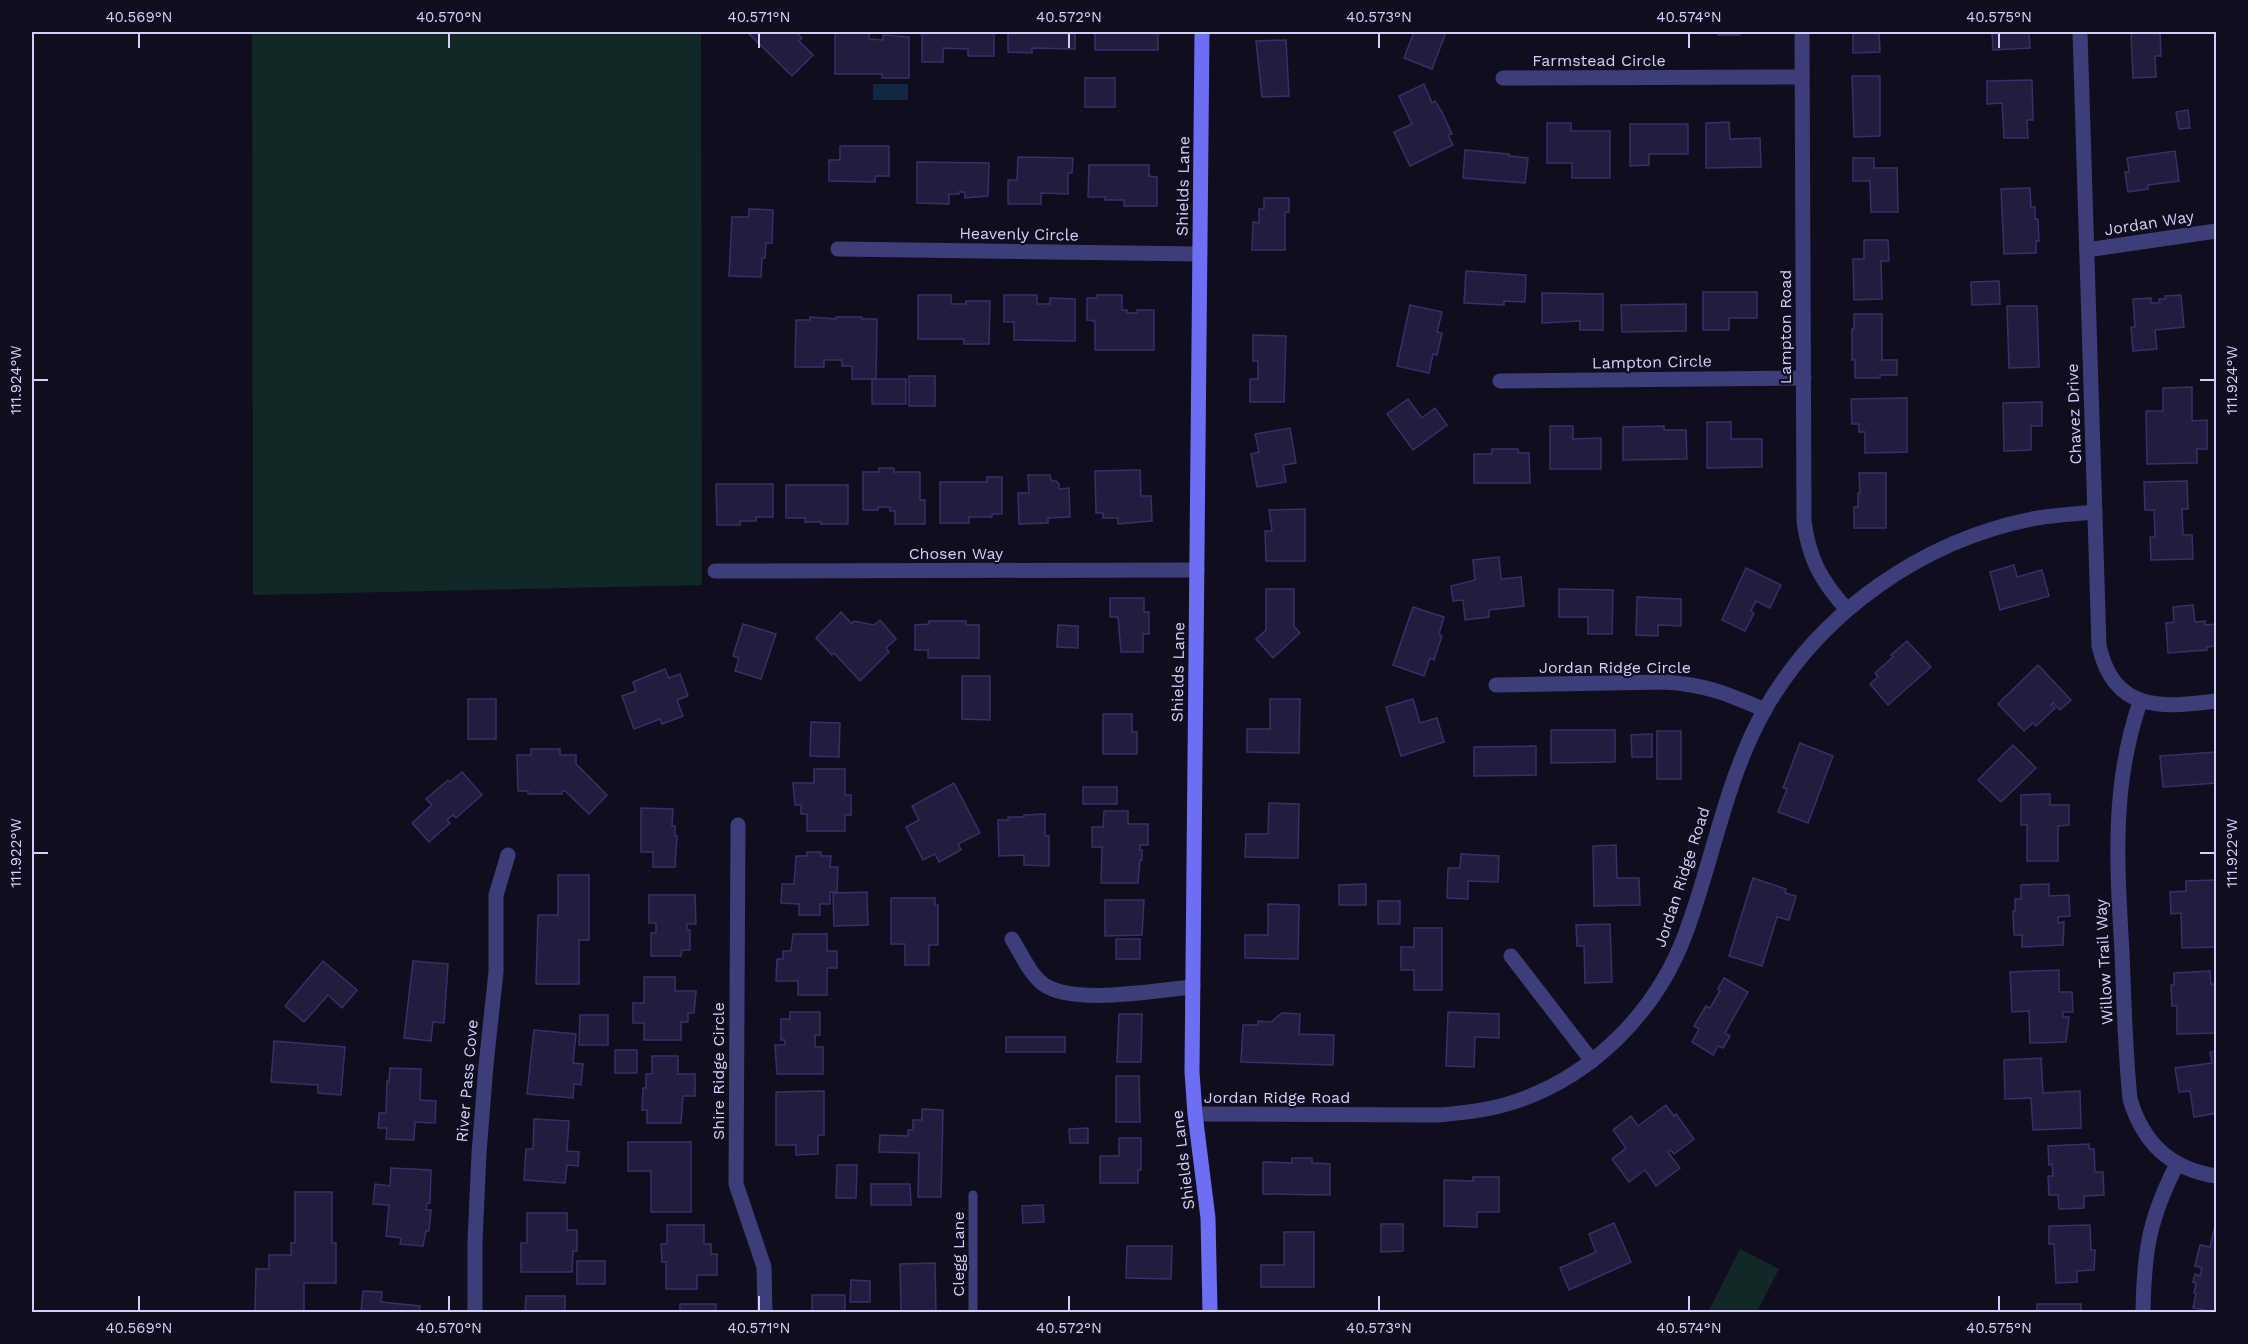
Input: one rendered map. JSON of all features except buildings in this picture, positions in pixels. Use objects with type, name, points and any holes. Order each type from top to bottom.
[{"type":"main road","name":"Shields Lane","points":[[1202,32],[1192,1072],[1207,1210],[1210,1312]]},
{"type":"street","name":"Lampton Road","points":[[1802,32],[1804,520],[1807,542],[1814,564],[1825,584],[1847,610]]},
{"type":"street","name":"Chavez Drive","points":[[2080,32],[2099,646],[2103,663],[2111,679],[2123,692],[2140,702]]},
{"type":"street","name":"Farmstead Circle","points":[[1503,78],[1802,77]]},
{"type":"street","name":"Jordan Way","points":[[2087,250],[2217,231]]},
{"type":"street","name":"Heavenly Circle","points":[[838,249],[1200,254]]},
{"type":"street","name":"Lampton Circle","points":[[1500,381],[1804,378]]},
{"type":"street","name":"Jordan Ridge Road","points":[[1195,1114],[1438,1115],[1476,1112],[1513,1103],[1548,1089],[1592,1061],[1622,1035],[1647,1005],[1668,971],[1685,935],[1742,757],[1765,710],[1817,640],[1847,610],[1886,580],[1924,557],[1961,540],[2034,519],[2095,512]]},
{"type":"street","name":"Chosen Way","points":[[715,571],[1197,570]]},
{"type":"street","name":"Jordan Ridge Circle","points":[[1496,685],[1666,682],[1692,684],[1717,690],[1765,710]]},
{"type":"street","points":[[2140,702],[2155,705],[2217,701]]},
{"type":"street","name":"Willow Trail Way","points":[[2140,702],[2130,731],[2123,767],[2116,847],[2130,1099],[2136,1118],[2146,1136],[2160,1152],[2178,1164],[2199,1173],[2217,1176]]},
{"type":"street","name":"Shire Ridge Circle","points":[[738,825],[735,1173],[739,1196],[764,1267],[765,1312]]},
{"type":"street","name":"River Pass Cove","points":[[475,1312],[479,1153],[496,972],[496,895],[508,855]]},
{"type":"street","points":[[1012,939],[1033,973],[1043,984],[1057,991],[1103,995],[1193,987]]},
{"type":"street","points":[[1511,956],[1592,1061]]},
{"type":"street","points":[[2143,1312],[2144,1267],[2148,1238],[2156,1210],[2178,1164]]},
{"type":"lane","name":"Clegg Lane","points":[[973,1195],[973,1312]]},
{"type":"green space","points":[[252,32],[701,32],[702,585],[253,595]]},
{"type":"green space","points":[[1740,1249],[1779,1269],[1757,1312],[1708,1312]]},
{"type":"water","points":[[873,84],[908,84],[908,100],[873,100]]}]
